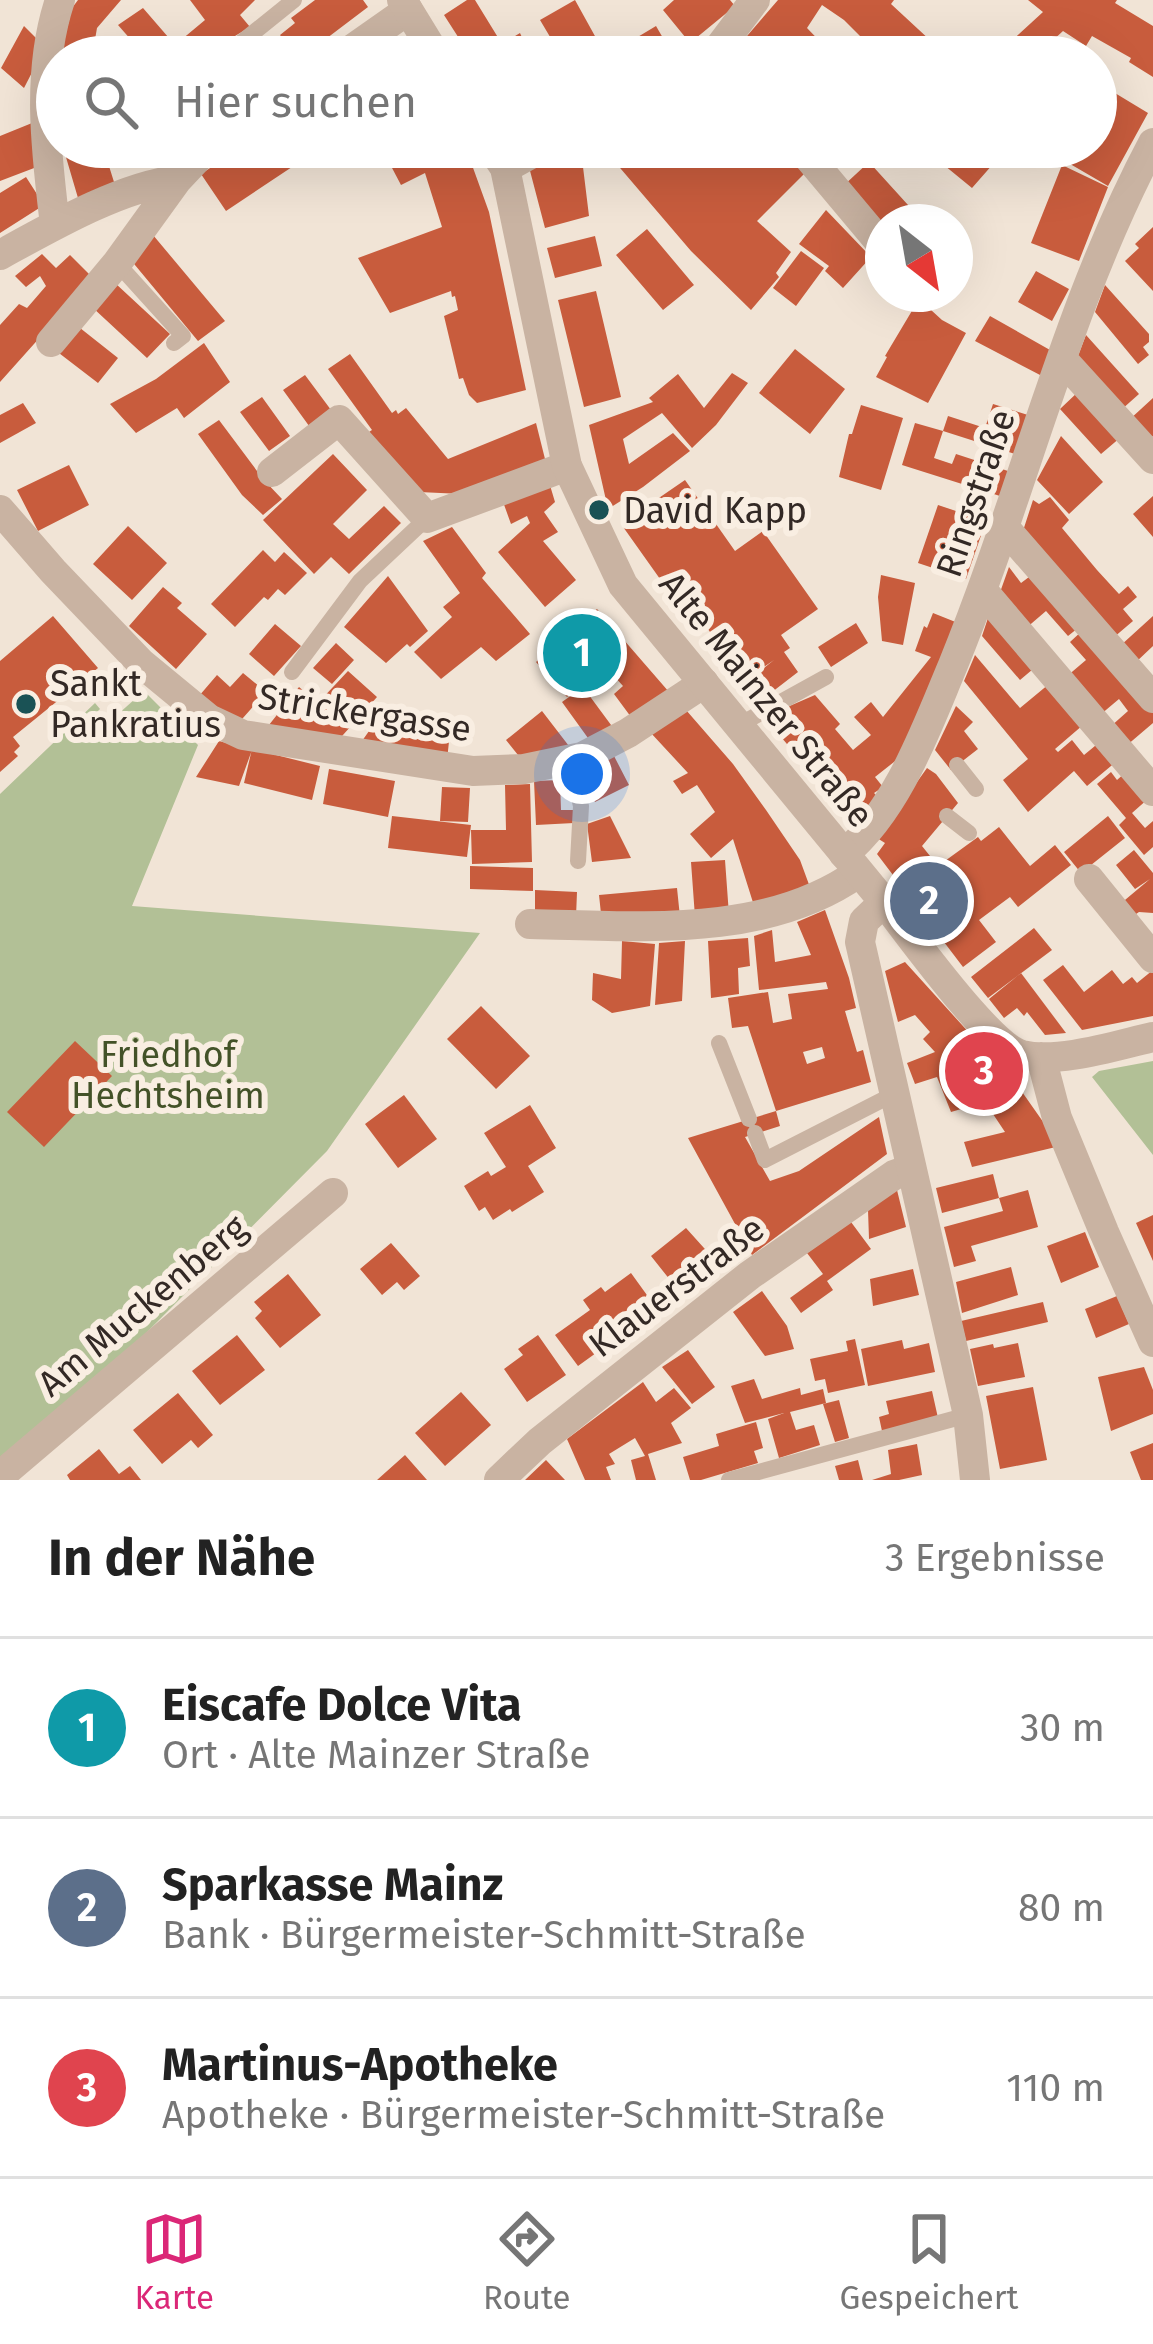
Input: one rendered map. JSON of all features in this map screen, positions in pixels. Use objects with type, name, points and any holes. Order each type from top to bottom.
[{"type":"street","points":[[50,36],[60,0]]},
{"type":"street","points":[[729,36],[755,0]]},
{"type":"street","points":[[367,36],[405,5],[424,36]]},
{"type":"street","name":"Ringstraße","points":[[851,864],[858,842],[907,786],[933,734],[1063,360],[1127,192],[1153,143]]},
{"type":"street","points":[[48,168],[55,225]]},
{"type":"street","points":[[51,342],[188,168]]},
{"type":"street","name":"Alte Mainzer Straße","points":[[500,168],[567,466],[623,585],[1000,1044],[1041,1057]]},
{"type":"street","points":[[818,168],[865,225]]},
{"type":"street","points":[[0,255],[55,225],[154,183],[177,180]]},
{"type":"street","points":[[1063,360],[1153,458]]},
{"type":"street","points":[[272,472],[339,420],[427,518],[567,466]]},
{"type":"street","name":"Strickergasse","points":[[0,510],[141,663],[208,719],[244,735],[472,771],[524,769],[582,757],[628,733],[704,682]]},
{"type":"street","points":[[1004,527],[1153,698]]},
{"type":"street","points":[[983,591],[1153,791]]},
{"type":"street","points":[[530,924],[644,926],[761,915],[831,892],[851,864]]},
{"type":"street","points":[[1089,879],[1153,958]]},
{"type":"street","points":[[884,902],[864,921],[860,942],[968,1415],[975,1480]]},
{"type":"street","points":[[1153,1037],[1041,1057],[1057,1118],[1153,1342]]},
{"type":"street","name":"Klauerstraße","points":[[499,1480],[539,1442],[750,1275],[893,1174],[911,1169]]},
{"type":"street","name":"Am Muckenberg","points":[[0,1476],[333,1193]]},
{"type":"lane","points":[[249,36],[294,0]]},
{"type":"lane","points":[[117,263],[183,337],[174,343]]},
{"type":"lane","points":[[292,672],[360,581],[427,518]]},
{"type":"lane","points":[[739,725],[826,677]]},
{"type":"lane","points":[[570,760],[581,806],[578,861]]},
{"type":"lane","points":[[958,765],[976,789]]},
{"type":"lane","points":[[947,816],[969,833]]},
{"type":"lane","points":[[719,1043],[765,1160],[894,1094]]},
{"type":"lane","points":[[729,1480],[968,1415]]},
{"type":"green space","name":"Friedhof Hechtsheim","points":[[144,691],[198,745],[132,906],[480,933],[327,1151],[0,1480],[0,794],[95,703],[100,709],[80,729],[90,739]]},
{"type":"green space","points":[[1153,1061],[1153,1155],[1092,1077],[1099,1071]]},
{"type":"building","points":[[78,0],[121,0],[96,36],[65,36]]},
{"type":"building","points":[[190,0],[255,0],[240,15],[250,27],[235,36],[186,36],[205,20]]},
{"type":"building","points":[[315,0],[363,0],[368,7],[330,36],[281,36],[295,23],[291,18]]},
{"type":"building","points":[[475,0],[497,36],[458,36],[444,15]]},
{"type":"building","points":[[575,0],[595,36],[550,36],[540,20]]},
{"type":"building","points":[[674,0],[730,0],[735,6],[699,36],[684,36],[663,10]]},
{"type":"building","points":[[778,0],[894,0],[891,4],[926,36],[860,36],[822,5],[807,28],[815,36],[747,36]]},
{"type":"building","points":[[1028,0],[1117,0],[1115,3],[1153,26],[1153,77],[1117,50],[1117,36],[1071,36],[1063,31],[1058,36],[1017,36],[1043,12]]},
{"type":"building","points":[[143,8],[167,36],[128,36],[118,25]]},
{"type":"building","points":[[24,26],[36,38],[36,65],[24,88],[1,68]]},
{"type":"building","points":[[656,26],[662,36],[639,36]]},
{"type":"building","points":[[1117,94],[1148,113],[1108,186],[1077,168],[1117,168]]},
{"type":"building","points":[[36,121],[36,167],[0,181],[0,136]]},
{"type":"building","points":[[69,168],[110,168],[114,182],[78,198]]},
{"type":"building","points":[[210,168],[290,168],[226,211],[201,174]]},
{"type":"building","points":[[392,168],[473,168],[489,212],[526,390],[477,403],[469,395],[463,378],[459,379],[444,316],[458,310],[451,291],[390,313],[358,258],[442,227],[425,173],[401,185]]},
{"type":"building","points":[[529,168],[583,168],[589,216],[545,228]]},
{"type":"building","points":[[620,168],[800,168],[804,174],[757,221],[791,252],[776,273],[779,277],[751,310],[691,251]]},
{"type":"building","points":[[863,168],[874,168],[907,204],[865,204],[865,212],[842,187]]},
{"type":"building","points":[[948,168],[990,168],[972,188]]},
{"type":"building","points":[[1061,168],[1108,187],[1079,261],[1031,243]]},
{"type":"building","points":[[26,177],[44,205],[0,233],[0,193]]},
{"type":"building","points":[[826,210],[865,251],[865,264],[843,288],[825,271],[829,266],[799,244]]},
{"type":"building","points":[[1153,227],[1153,291],[1125,261]]},
{"type":"building","points":[[647,229],[694,285],[663,310],[616,255]]},
{"type":"building","points":[[153,235],[225,321],[198,341],[130,259]]},
{"type":"building","points":[[595,236],[602,266],[555,278],[547,248]]},
{"type":"building","points":[[801,251],[824,268],[796,306],[773,288]]},
{"type":"building","points":[[42,254],[56,268],[70,255],[93,278],[0,382],[0,325],[19,304],[27,308],[46,286],[40,276],[26,287],[15,276]]},
{"type":"building","points":[[1036,271],[1069,289],[1052,321],[1018,302]]},
{"type":"building","points":[[115,283],[170,334],[147,358],[92,307]]},
{"type":"building","points":[[1105,285],[1149,334],[1143,347],[1149,355],[1138,364],[1095,312]]},
{"type":"building","points":[[596,291],[621,397],[584,407],[558,300]]},
{"type":"building","points":[[911,312],[933,312],[966,333],[928,403],[876,377]]},
{"type":"building","points":[[990,316],[1050,350],[1042,376],[975,341]]},
{"type":"building","points":[[75,324],[118,358],[98,383],[55,350]]},
{"type":"building","points":[[1086,335],[1139,394],[1121,410],[1076,361]]},
{"type":"building","points":[[204,343],[230,382],[184,418],[177,408],[136,433],[110,404],[156,379]]},
{"type":"building","points":[[795,349],[845,389],[810,434],[759,393]]},
{"type":"building","points":[[350,354],[392,413],[406,408],[448,459],[536,423],[546,463],[462,494],[419,492],[369,432],[372,430],[328,369]]},
{"type":"building","points":[[732,373],[748,383],[692,448],[662,413],[623,439],[629,464],[673,433],[690,451],[608,509],[589,425],[653,402],[649,398],[678,374],[704,408]]},
{"type":"building","points":[[305,375],[334,414],[312,430],[283,390]]},
{"type":"building","points":[[1079,391],[1121,437],[1101,454],[1060,409]]},
{"type":"building","points":[[262,397],[290,436],[269,451],[240,412]]},
{"type":"building","points":[[1153,398],[1153,436],[1148,441],[1129,420]]},
{"type":"building","points":[[23,403],[36,423],[0,443],[0,415]]},
{"type":"building","points":[[993,404],[1028,415],[1015,454],[943,431],[948,416],[985,428]]},
{"type":"building","points":[[861,405],[903,418],[881,490],[839,477]]},
{"type":"building","points":[[219,420],[282,499],[263,515],[242,495],[198,434]]},
{"type":"building","points":[[915,423],[943,431],[934,458],[952,464],[956,454],[1008,471],[1000,496],[902,465]]},
{"type":"building","points":[[1061,436],[1103,482],[1069,514],[1037,480]]},
{"type":"building","points":[[333,454],[367,490],[333,524],[349,539],[384,506],[401,523],[349,574],[331,557],[314,574],[263,520]]},
{"type":"building","points":[[69,465],[89,505],[38,531],[17,490]]},
{"type":"building","points":[[685,480],[735,551],[763,531],[818,609],[781,635],[790,648],[784,652],[798,672],[754,706],[740,687],[774,660],[743,681],[675,580],[665,586],[621,524]]},
{"type":"building","points":[[549,482],[555,502],[544,512],[558,532],[543,541],[576,580],[545,607],[498,552],[530,523],[527,516],[511,524],[502,499]]},
{"type":"building","points":[[1153,496],[1153,537],[1133,514]]},
{"type":"building","points":[[1050,497],[1069,520],[1062,528],[1097,570],[1119,594],[1128,586],[1137,597],[1123,609],[1133,621],[1113,638],[1022,534],[1033,500],[1039,504]]},
{"type":"building","points":[[938,505],[986,521],[966,579],[918,563]]},
{"type":"building","points":[[128,526],[167,563],[132,600],[93,564]]},
{"type":"building","points":[[452,527],[486,573],[482,578],[530,634],[496,661],[481,647],[441,679],[414,652],[452,617],[443,607],[460,593],[423,541]]},
{"type":"building","points":[[263,550],[275,562],[284,552],[307,573],[285,595],[278,589],[268,600],[264,597],[235,627],[211,604]]},
{"type":"building","points":[[1009,567],[1021,583],[1033,574],[1078,628],[1068,636],[1046,611],[1025,629],[998,598]]},
{"type":"building","points":[[881,575],[915,583],[903,645],[882,641]]},
{"type":"building","points":[[388,576],[428,631],[386,663],[344,627]]},
{"type":"building","points":[[163,587],[182,603],[177,608],[207,634],[176,669],[129,626]]},
{"type":"building","points":[[597,609],[669,692],[631,717],[614,694],[623,686],[604,665],[567,697],[536,662]]},
{"type":"building","points":[[991,609],[1039,664],[1020,680],[982,636]]},
{"type":"building","points":[[933,613],[958,623],[899,758],[875,777],[883,787],[855,824],[764,717],[815,695],[840,724],[835,729],[853,750],[871,735],[854,717],[871,702],[883,717],[931,657],[915,651]]},
{"type":"building","name":"Sankt Pankratius","points":[[53,616],[98,668],[13,737],[20,746],[14,752],[18,756],[0,772],[0,661]]},
{"type":"building","points":[[1153,616],[1153,646],[1135,663],[1120,646]]},
{"type":"building","points":[[856,623],[868,643],[831,667],[818,647]]},
{"type":"building","points":[[275,624],[301,646],[274,676],[249,654]]},
{"type":"building","points":[[1083,630],[1153,712],[1153,723],[1126,746],[1110,727],[1128,711],[1119,699],[1100,715],[1066,677],[1086,660],[1070,642]]},
{"type":"building","points":[[336,643],[354,660],[332,684],[313,668]]},
{"type":"building","points":[[975,655],[1020,708],[1049,684],[1083,725],[1055,749],[1058,752],[1072,740],[1084,755],[1101,741],[1117,761],[1087,786],[1074,771],[1028,812],[1003,780],[1028,759],[964,681]]},
{"type":"building","points":[[348,671],[377,697],[334,745],[265,730],[299,687],[318,703]]},
{"type":"building","points":[[243,673],[266,692],[235,727],[199,696],[217,675],[230,687]]},
{"type":"building","points":[[583,687],[614,729],[593,745],[562,702]]},
{"type":"building","points":[[956,706],[973,722],[964,731],[978,749],[951,770],[935,750]]},
{"type":"building","points":[[686,710],[766,810],[800,860],[811,890],[756,912],[733,839],[711,858],[690,834],[715,812],[697,785],[682,794],[673,781],[688,773],[650,732]]},
{"type":"building","points":[[542,711],[572,750],[526,765],[506,740]]},
{"type":"building","points":[[416,720],[451,723],[447,760],[357,748],[374,724],[415,731]]},
{"type":"building","points":[[219,741],[252,750],[239,786],[196,777]]},
{"type":"building","points":[[252,749],[320,766],[312,800],[244,783]]},
{"type":"building","points":[[614,756],[629,785],[595,802],[580,772]]},
{"type":"building","points":[[927,768],[958,803],[922,846],[938,866],[999,827],[1030,866],[1055,845],[1071,865],[1018,907],[1010,897],[979,920],[996,942],[963,967],[877,854],[885,843],[877,838]]},
{"type":"building","points":[[329,769],[395,781],[388,817],[323,804]]},
{"type":"building","points":[[1111,772],[1117,780],[1126,772],[1149,798],[1132,813],[1145,828],[1153,821],[1153,847],[1144,855],[1119,825],[1126,818],[1097,784]]},
{"type":"building","points":[[560,780],[561,810],[573,810],[574,823],[536,825],[534,781]]},
{"type":"building","points":[[530,784],[532,862],[472,864],[471,830],[506,830],[505,785]]},
{"type":"building","points":[[442,787],[470,788],[468,822],[440,821]]},
{"type":"building","points":[[392,816],[471,825],[467,857],[388,848]]},
{"type":"building","points":[[610,816],[631,858],[592,862],[587,824]]},
{"type":"building","points":[[1108,816],[1125,838],[1081,873],[1064,852]]},
{"type":"building","points":[[1134,850],[1153,873],[1153,913],[1139,912],[1130,918],[1119,905],[1150,879],[1135,889],[1116,865]]},
{"type":"building","points":[[725,860],[729,915],[695,917],[691,862]]},
{"type":"building","points":[[470,866],[533,868],[533,891],[470,889]]},
{"type":"building","points":[[677,888],[680,917],[602,923],[599,895]]},
{"type":"building","points":[[535,890],[577,892],[576,917],[535,916]]},
{"type":"building","points":[[825,910],[856,1008],[845,1011],[871,1082],[776,1111],[748,1026],[732,1028],[728,998],[768,992],[773,1023],[792,1019],[788,994],[828,989],[826,982],[759,990],[754,936],[772,930],[775,962],[811,955],[797,922]],"holes":[[[822,1047],[825,1058],[807,1064],[803,1052]]]},
{"type":"building","points":[[1034,928],[1052,950],[988,998],[971,977]]},
{"type":"building","points":[[748,938],[750,966],[738,968],[739,994],[711,998],[708,941]]},
{"type":"building","points":[[622,941],[655,944],[650,1006],[612,1013],[592,1000],[593,973],[621,979]]},
{"type":"building","points":[[685,941],[682,1001],[655,1005],[659,943]]},
{"type":"building","points":[[905,962],[1020,1089],[1060,1146],[972,1167],[964,1142],[1005,1132],[985,1102],[951,1112],[937,1077],[915,1084],[907,1063],[935,1052],[923,1039],[930,1032],[915,1015],[898,1022],[885,971]]},
{"type":"building","points":[[1063,965],[1084,992],[1112,970],[1123,984],[1132,977],[1137,983],[1153,970],[1153,1016],[1082,1030],[1043,980]]},
{"type":"building","points":[[1021,973],[1066,1033],[1045,1035],[1027,1012],[1024,1016],[1017,1008],[1004,1018],[989,999]]},
{"type":"building","points":[[481,1006],[530,1056],[496,1089],[447,1039]]},
{"type":"building","points":[[75,1041],[112,1076],[44,1147],[7,1112]]},
{"type":"building","points":[[404,1095],[437,1139],[398,1168],[365,1124]]},
{"type":"building","points":[[530,1105],[556,1148],[528,1166],[544,1192],[493,1220],[485,1207],[479,1211],[464,1186],[488,1171],[491,1176],[506,1167],[484,1133]]},
{"type":"building","points":[[776,1111],[780,1126],[745,1137],[770,1181],[799,1171],[879,1117],[887,1154],[752,1255],[688,1138]]},
{"type":"building","points":[[993,1174],[999,1198],[942,1213],[936,1188]]},
{"type":"building","points":[[897,1190],[906,1227],[869,1239],[868,1210]]},
{"type":"building","points":[[1028,1190],[1038,1227],[971,1246],[976,1261],[954,1267],[944,1227],[1003,1211],[999,1198]]},
{"type":"building","points":[[1153,1215],[1153,1261],[1136,1223]]},
{"type":"building","points":[[851,1222],[871,1249],[827,1281],[833,1290],[801,1313],[790,1298],[823,1274],[807,1253]]},
{"type":"building","points":[[686,1228],[722,1268],[682,1295],[651,1256]]},
{"type":"building","points":[[1085,1232],[1099,1267],[1061,1283],[1047,1246]]},
{"type":"building","points":[[391,1243],[420,1276],[404,1290],[397,1282],[382,1295],[360,1269]]},
{"type":"building","points":[[1011,1267],[1018,1295],[962,1313],[956,1282]]},
{"type":"building","points":[[913,1269],[919,1295],[873,1306],[870,1279]]},
{"type":"building","points":[[631,1273],[657,1309],[578,1366],[555,1335],[590,1310],[583,1300],[601,1287],[605,1292]]},
{"type":"building","points":[[288,1274],[321,1315],[280,1348],[255,1318],[262,1311],[254,1302]]},
{"type":"building","points":[[762,1291],[787,1326],[794,1349],[765,1356],[733,1312]]},
{"type":"building","points":[[1117,1296],[1129,1324],[1096,1338],[1085,1309]]},
{"type":"building","points":[[1043,1302],[1048,1322],[966,1341],[961,1321]]},
{"type":"building","points":[[237,1335],[265,1370],[220,1405],[192,1371]]},
{"type":"building","points":[[538,1335],[566,1375],[527,1402],[504,1369],[523,1355],[518,1349]]},
{"type":"building","points":[[855,1339],[865,1385],[828,1393],[825,1379],[815,1381],[810,1359],[848,1351],[846,1341]]},
{"type":"building","points":[[902,1340],[904,1349],[929,1343],[935,1372],[868,1386],[861,1349]]},
{"type":"building","points":[[1018,1343],[1025,1377],[978,1386],[970,1349]]},
{"type":"building","points":[[688,1350],[715,1387],[692,1404],[662,1367]]},
{"type":"building","points":[[1144,1367],[1153,1390],[1153,1414],[1111,1431],[1098,1377]]},
{"type":"building","points":[[754,1379],[762,1399],[800,1388],[801,1395],[823,1389],[826,1403],[790,1412],[796,1430],[814,1425],[820,1445],[779,1458],[768,1419],[784,1413],[745,1423],[731,1386]]},
{"type":"building","points":[[643,1382],[656,1402],[674,1388],[691,1408],[671,1423],[682,1443],[648,1454],[656,1480],[636,1480],[631,1460],[645,1456],[635,1438],[609,1454],[615,1464],[606,1467],[611,1480],[585,1480],[567,1439]]},
{"type":"building","points":[[1033,1387],[1047,1460],[1000,1469],[986,1396]]},
{"type":"building","points":[[932,1391],[938,1418],[882,1431],[879,1417],[889,1414],[886,1401]]},
{"type":"building","points":[[461,1392],[491,1425],[445,1466],[415,1433]]},
{"type":"building","points":[[178,1393],[213,1435],[198,1448],[191,1440],[162,1464],[133,1430]]},
{"type":"building","points":[[839,1400],[849,1438],[835,1442],[823,1404]]},
{"type":"building","points":[[756,1422],[763,1448],[754,1451],[758,1463],[690,1480],[683,1457],[719,1446],[716,1434]]},
{"type":"building","points":[[1153,1443],[1153,1480],[1141,1480],[1130,1452]]},
{"type":"building","points":[[917,1444],[922,1475],[872,1480],[891,1474],[888,1450]]},
{"type":"building","points":[[99,1449],[119,1474],[130,1466],[141,1480],[70,1480],[67,1475]]},
{"type":"building","points":[[405,1455],[427,1480],[377,1480]]},
{"type":"building","points":[[546,1460],[565,1480],[525,1480]]},
{"type":"building","points":[[858,1460],[863,1480],[839,1480],[835,1466]]},
{"type":"place","name":"David Kapp","points":[[599,510]]},
{"type":"place","name":"Eiscafe Dolce Vita","points":[[582,653]]},
{"type":"place","name":"Sankt Pankratius","points":[[26,704]]},
{"type":"place","name":"Sparkasse Mainz","points":[[929,901]]},
{"type":"place","name":"Martinus-Apotheke","points":[[984,1071]]}]
